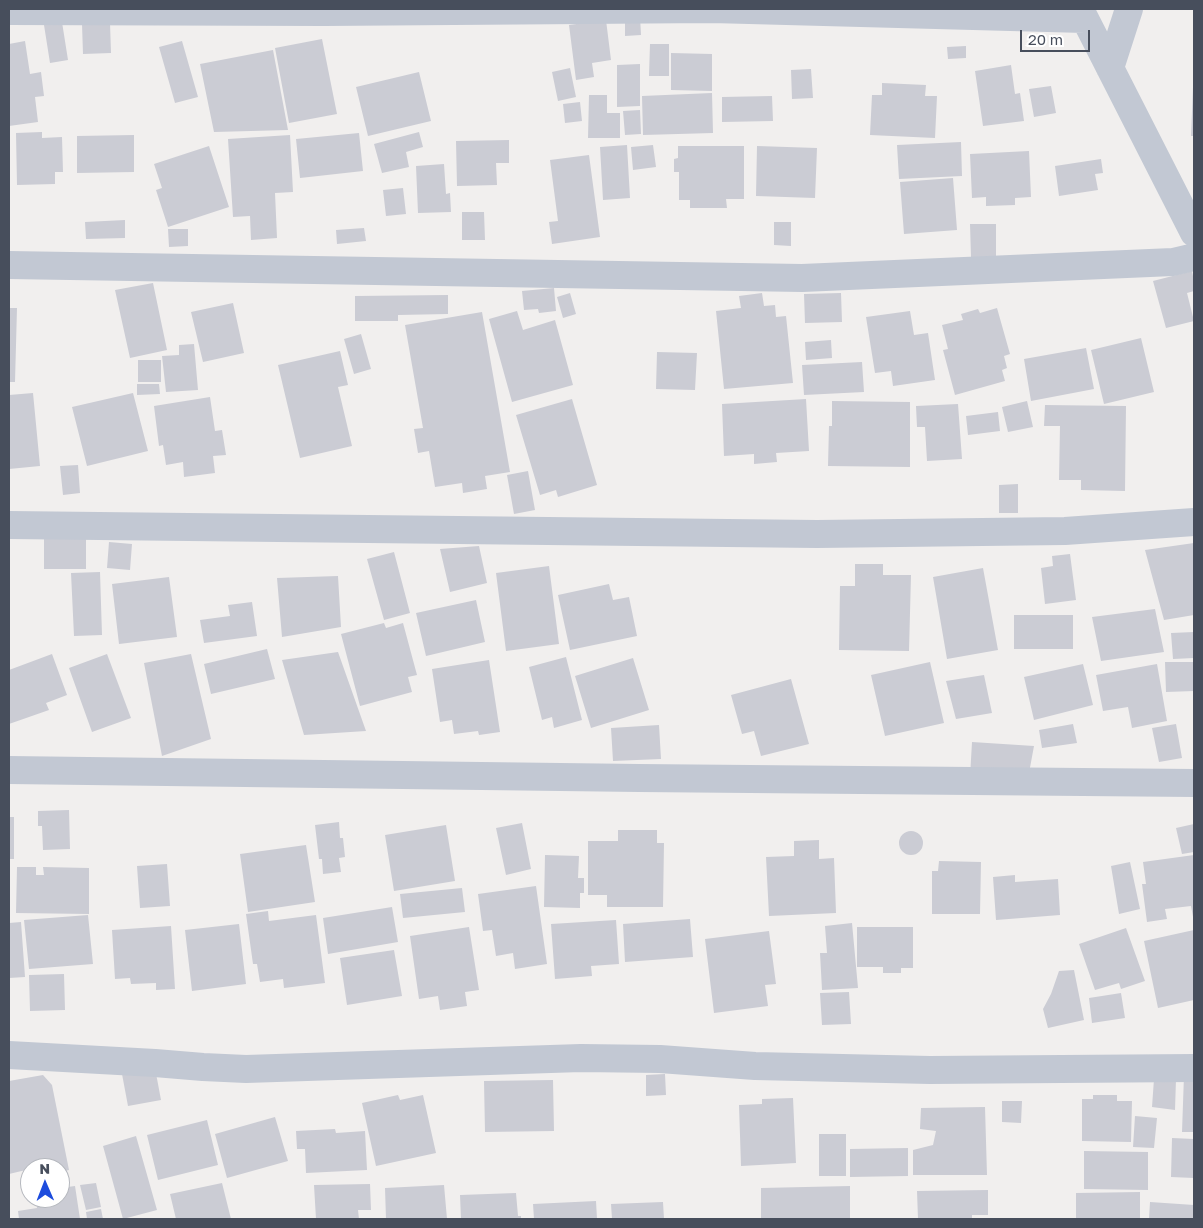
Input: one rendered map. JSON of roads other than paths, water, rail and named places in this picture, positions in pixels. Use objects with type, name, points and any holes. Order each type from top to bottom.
[{"type":"street","points":[[9,11],[324,12],[712,9],[1082,14],[1194,233]]},
{"type":"street","points":[[1110,68],[1129,9]]},
{"type":"street","points":[[9,265],[802,278],[1173,262],[1194,257]]},
{"type":"street","points":[[9,524],[817,534],[1065,531],[1194,522]]},
{"type":"street","points":[[9,770],[1194,783]]},
{"type":"street","points":[[9,1055],[246,1068],[580,1058],[660,1059],[755,1066],[920,1070],[1194,1068]]}]
